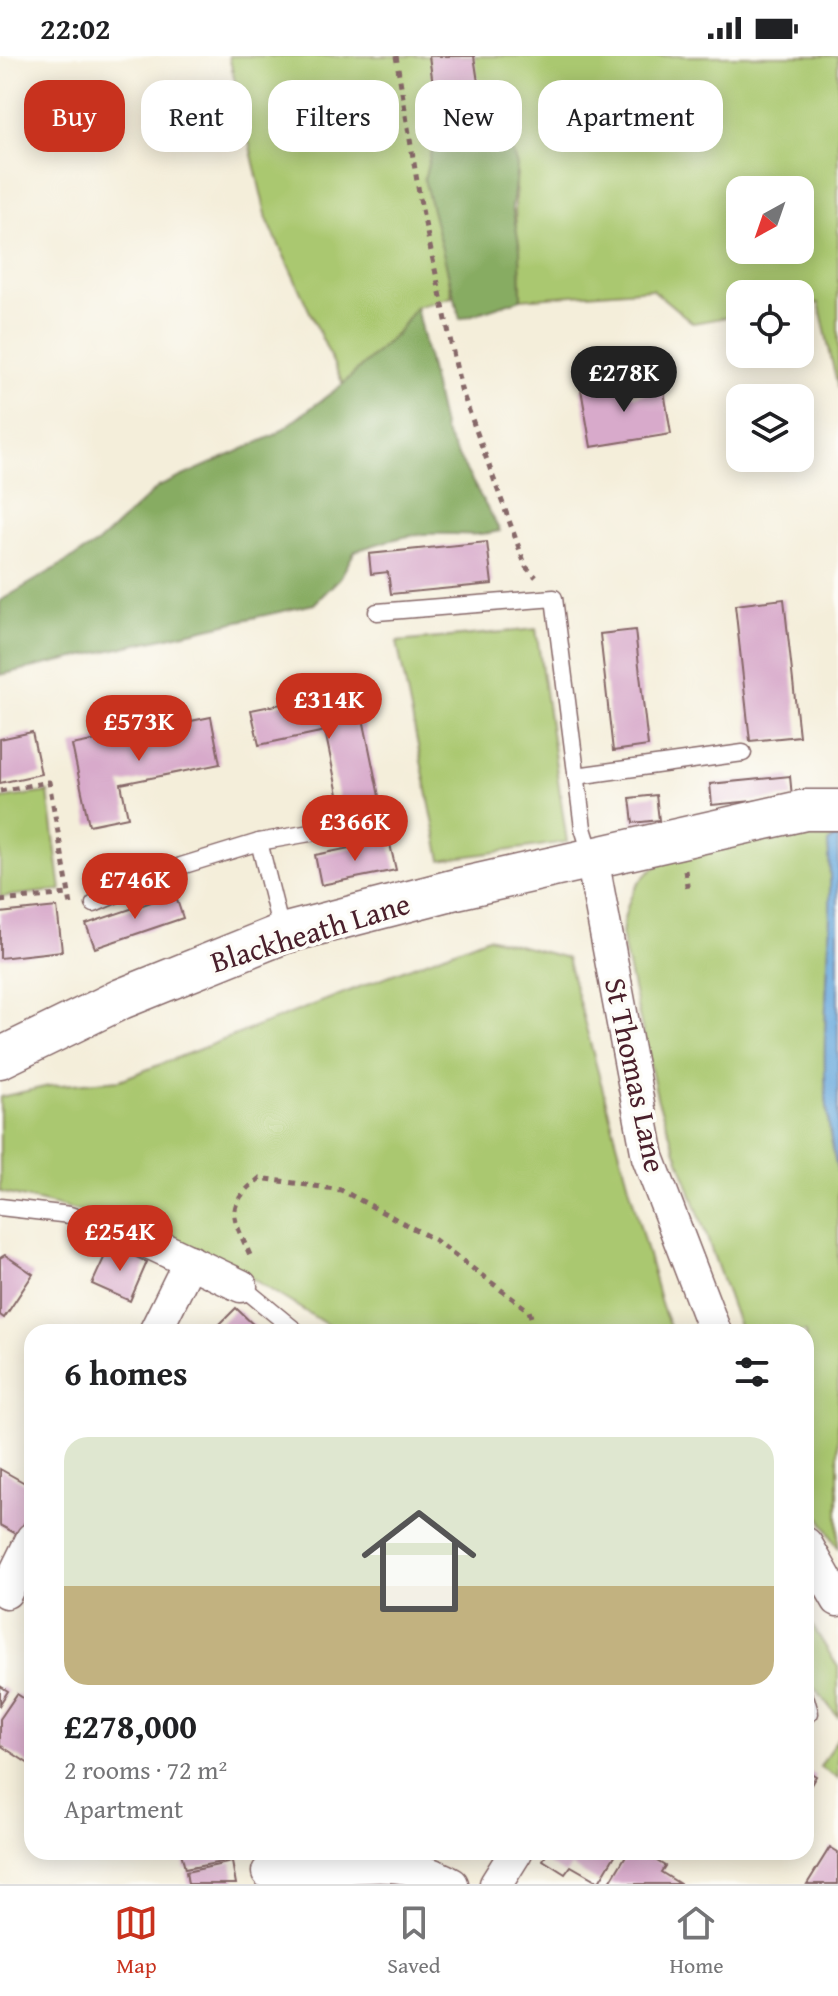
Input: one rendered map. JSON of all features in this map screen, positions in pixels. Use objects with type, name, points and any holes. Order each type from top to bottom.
[{"type":"street","name":"Blackheath Lane","points":[[0,1058],[121,999],[282,934],[456,889],[805,810],[838,810]]},
{"type":"street","name":"St Thomas Lane","points":[[592,858],[648,1157],[712,1324]]},
{"type":"street","points":[[140,1238],[241,1286]]},
{"type":"street","points":[[159,1324],[190,1261]]},
{"type":"street","points":[[814,1558],[838,1600]]},
{"type":"street","points":[[13,1596],[24,1563]]},
{"type":"street","points":[[266,1869],[307,1873],[395,1860]]},
{"type":"street","points":[[412,1860],[452,1884]]},
{"type":"street","points":[[496,1884],[511,1860]]},
{"type":"lane","points":[[377,612],[554,598],[583,828],[592,858]]},
{"type":"lane","points":[[576,776],[743,753]]},
{"type":"lane","points":[[94,904],[181,866],[259,842],[378,821]]},
{"type":"lane","points":[[259,842],[282,934]]},
{"type":"lane","points":[[0,1207],[70,1215],[140,1238]]},
{"type":"lane","points":[[241,1286],[287,1324]]},
{"type":"path","points":[[396,56],[421,205],[461,389],[526,567],[554,598]]},
{"type":"path","points":[[0,791],[49,782],[70,905],[94,904]]},
{"type":"path","points":[[0,901],[68,894]]},
{"type":"path","points":[[241,1286],[251,1258],[233,1216],[238,1195],[260,1178],[341,1190],[435,1240],[529,1311],[533,1324]]},
{"type":"green space","points":[[229,56],[838,56],[838,389],[819,303],[814,304],[814,280],[726,280],[726,317],[693,323],[652,289],[521,299],[515,204],[517,173],[445,255],[452,297],[416,307],[397,333],[343,384],[267,219],[251,152],[252,80],[235,80]]},
{"type":"green space","points":[[431,152],[512,152],[517,166],[512,207],[520,248],[521,299],[460,319],[424,179]]},
{"type":"green space","points":[[416,307],[444,431],[500,531],[424,534],[380,543],[355,551],[340,578],[314,604],[0,675],[0,601],[98,543],[158,487],[275,435],[343,384],[397,333]]},
{"type":"green space","points":[[536,629],[567,842],[441,860],[397,642]]},
{"type":"green space","points":[[48,792],[61,890],[0,897],[0,799]]},
{"type":"green space","points":[[838,821],[838,835],[828,843],[830,925],[825,1047],[830,1131],[838,1173],[838,1548],[814,1508],[814,1324],[738,1324],[658,1101],[622,938],[624,919],[634,890],[654,868],[692,852]]},
{"type":"green space","points":[[488,937],[567,958],[669,1324],[326,1324],[243,1273],[153,1229],[0,1192],[0,1097],[49,1086],[120,1080]]},
{"type":"green space","points":[[814,1628],[838,1667],[838,1717],[814,1688]]},
{"type":"green space","points":[[838,1737],[838,1779],[820,1767]]},
{"type":"water","points":[[838,835],[838,1173],[830,1131],[825,1047],[830,925],[828,843]]},
{"type":"building","points":[[429,56],[474,56],[478,80],[432,80]]},
{"type":"building","points":[[630,382],[633,396],[664,391],[671,434],[591,447],[581,389]]},
{"type":"building","points":[[487,542],[492,584],[391,594],[388,572],[371,574],[369,554]]},
{"type":"building","points":[[784,599],[799,736],[750,741],[735,605]]},
{"type":"building","points":[[635,630],[648,746],[613,751],[600,634]]},
{"type":"building","points":[[357,689],[381,806],[342,814],[325,731],[259,745],[251,710]]},
{"type":"building","points":[[211,717],[220,764],[121,784],[128,817],[89,825],[72,745]]},
{"type":"building","points":[[32,732],[41,774],[0,783],[0,739]]},
{"type":"building","points":[[790,776],[792,797],[712,805],[710,784]]},
{"type":"building","points":[[656,795],[659,820],[633,823],[630,798]]},
{"type":"building","points":[[389,840],[396,870],[321,885],[315,855]]},
{"type":"building","points":[[175,894],[183,918],[95,948],[86,924]]},
{"type":"building","points":[[57,907],[62,951],[0,958],[0,913]]},
{"type":"building","points":[[110,1245],[147,1262],[130,1301],[92,1284]]},
{"type":"building","points":[[5,1255],[33,1274],[4,1318],[0,1315],[0,1258]]},
{"type":"building","points":[[236,1308],[253,1324],[220,1324]]},
{"type":"building","points":[[0,1469],[24,1482],[24,1523],[18,1535],[0,1525]]},
{"type":"building","points":[[0,1686],[8,1691],[0,1704]]},
{"type":"building","points":[[17,1694],[24,1699],[24,1761],[0,1745],[0,1719]]},
{"type":"building","points":[[830,1847],[838,1852],[838,1884],[807,1884]]},
{"type":"building","points":[[183,1860],[232,1860],[185,1869]]},
{"type":"building","points":[[543,1860],[612,1860],[599,1882],[571,1866],[565,1874]]},
{"type":"building","points":[[623,1860],[655,1860],[665,1866],[661,1872],[680,1884],[609,1884]]},
{"type":"building","points":[[232,1862],[236,1884],[188,1884],[186,1872]]}]
